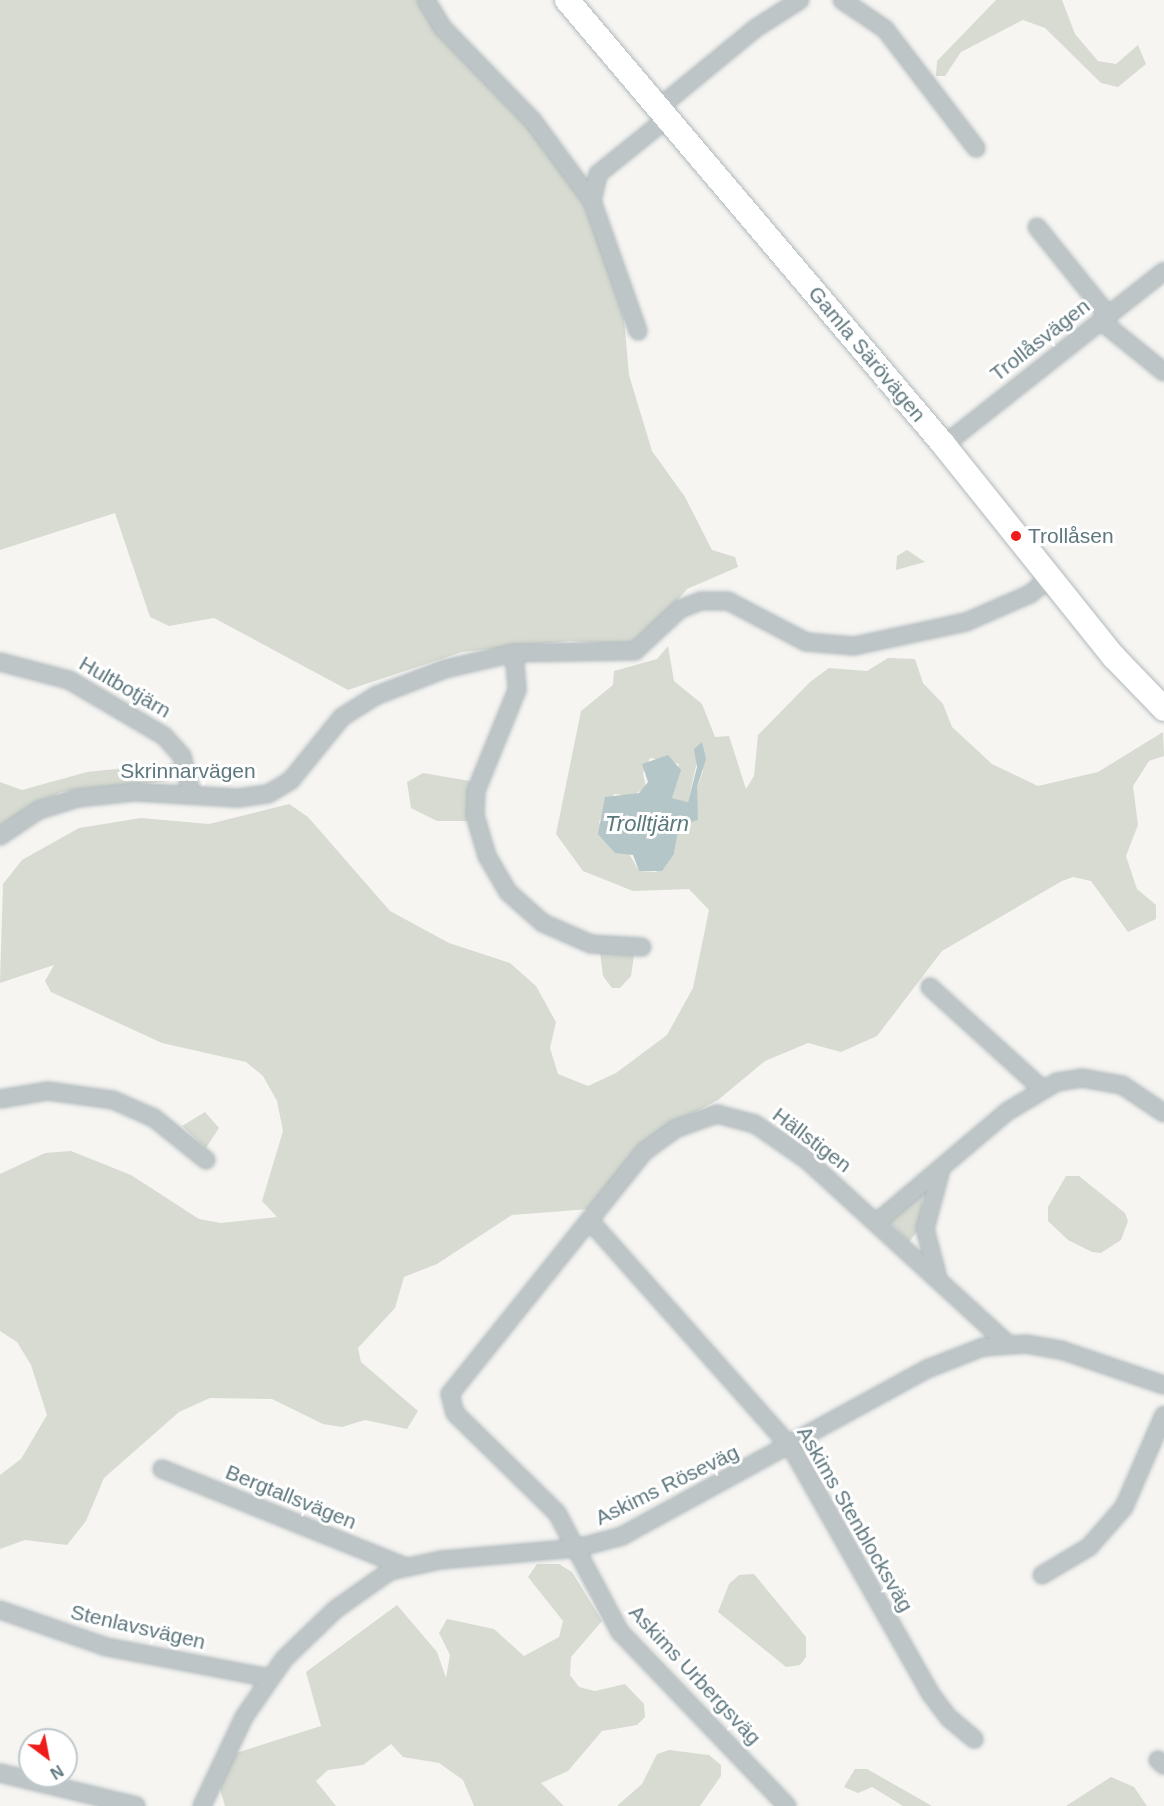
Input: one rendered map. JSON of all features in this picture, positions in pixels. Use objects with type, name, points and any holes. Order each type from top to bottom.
[{"type":"street","points":[[426,0],[443,28],[533,121],[592,201],[638,331]]},
{"type":"street","name":"Gamla Särövägen","points":[[567,0],[666,111],[944,445],[1050,578],[1164,709]]},
{"type":"street","points":[[592,201],[598,174],[756,28],[800,0]]},
{"type":"street","points":[[842,0],[885,29],[976,148]]},
{"type":"street","points":[[1037,227],[1105,318],[1164,372]]},
{"type":"street","name":"Trollåsvägen","points":[[944,445],[1164,271]]},
{"type":"street","name":"Skrinnarvägen","points":[[0,836],[39,810],[78,798],[191,792],[238,798],[268,794],[291,780],[329,731],[358,705],[445,669],[514,653],[635,651],[680,609],[715,600],[740,606],[812,644],[876,644],[974,619],[1030,594],[1050,578]]},
{"type":"street","points":[[514,653],[517,690],[476,791],[475,815],[487,856],[508,892],[543,923],[591,944],[642,947]]},
{"type":"street","name":"Hultbotjärn","points":[[0,662],[69,680],[164,736],[182,756],[191,792]]},
{"type":"street","points":[[930,987],[1042,1089]]},
{"type":"street","points":[[877,1222],[1042,1089],[1064,1080],[1103,1080],[1134,1089],[1164,1113]]},
{"type":"street","points":[[0,1099],[48,1091],[113,1100],[154,1118],[206,1160]]},
{"type":"street","name":"Hällstigen","points":[[448,1401],[652,1144],[675,1129],[717,1114],[744,1119],[774,1135],[877,1222],[1008,1344]]},
{"type":"street","points":[[944,1167],[932,1188],[925,1229],[928,1254],[944,1284]]},
{"type":"street","name":"Askims Stenblocksväg","points":[[590,1221],[791,1447],[930,1693],[949,1718],[974,1738]]},
{"type":"street","name":"Askims Röseväg","points":[[202,1806],[226,1751],[269,1678],[336,1609],[403,1566],[577,1548],[639,1529],[947,1359],[1008,1344],[1065,1350],[1164,1385]]},
{"type":"street","name":"Askims Urbergsväg","points":[[448,1401],[530,1481],[577,1548],[593,1590],[620,1632],[787,1806]]},
{"type":"street","points":[[1042,1575],[1089,1547],[1124,1507],[1164,1415]]},
{"type":"street","name":"Bergtallsvägen","points":[[162,1469],[403,1566]]},
{"type":"street","name":"Stenlavsvägen","points":[[0,1610],[106,1647],[269,1678]]},
{"type":"street","points":[[0,1773],[136,1806]]},
{"type":"shaded area","points":[[0,0],[418,0],[436,28],[529,127],[587,205],[624,318],[629,375],[652,451],[685,497],[712,550],[735,557],[738,567],[687,589],[657,625],[629,645],[570,641],[462,652],[348,690],[214,618],[169,626],[150,617],[115,513],[0,550]]},
{"type":"shaded area","points":[[996,0],[1062,0],[1075,34],[1098,61],[1116,64],[1138,45],[1146,64],[1118,87],[1101,83],[1045,28],[1023,20],[961,52],[945,76],[936,76],[937,61]]},
{"type":"shaded area","points":[[907,550],[925,562],[896,570],[897,556]]},
{"type":"shaded area","points":[[668,646],[674,681],[702,704],[715,737],[729,736],[746,789],[754,776],[758,735],[810,682],[829,668],[867,671],[888,658],[915,659],[923,683],[943,704],[952,727],[992,764],[1038,786],[1098,772],[1163,732],[1164,756],[1149,761],[1133,786],[1138,825],[1126,856],[1137,889],[1156,905],[1156,919],[1128,932],[1091,881],[1073,877],[1062,881],[942,951],[877,1036],[841,1052],[808,1043],[765,1061],[718,1100],[674,1123],[589,1209],[512,1215],[437,1264],[404,1277],[395,1308],[358,1348],[361,1362],[418,1411],[407,1429],[365,1420],[342,1427],[323,1424],[272,1399],[210,1398],[179,1412],[104,1478],[86,1521],[67,1545],[25,1540],[0,1549],[0,1475],[21,1459],[47,1415],[31,1365],[17,1342],[0,1331],[0,1174],[45,1153],[71,1151],[131,1175],[199,1219],[221,1223],[277,1217],[262,1201],[283,1131],[277,1101],[263,1076],[246,1062],[162,1043],[51,992],[45,981],[54,965],[0,983],[3,884],[22,860],[79,828],[141,818],[209,824],[289,804],[308,817],[390,911],[449,943],[510,963],[536,986],[556,1022],[550,1048],[558,1074],[588,1086],[616,1073],[667,1035],[693,988],[709,910],[689,889],[633,891],[583,871],[556,834],[581,711],[613,685],[614,671],[657,659]],"holes":[[[698,757],[703,771],[697,787],[697,820],[679,826],[674,854],[656,872],[639,871],[627,850],[615,853],[599,822],[614,794],[631,796],[646,788],[643,773],[650,758],[679,764],[672,798],[688,802]]]},
{"type":"shaded area","points":[[174,763],[178,775],[172,781],[61,792],[0,825],[0,782],[22,790],[87,772]]},
{"type":"shaded area","points":[[423,773],[470,781],[467,821],[437,821],[411,808],[407,782]]},
{"type":"shaded area","points":[[600,952],[634,955],[631,976],[620,988],[612,988],[603,976]]},
{"type":"shaded area","points":[[205,1112],[219,1128],[206,1148],[182,1126]]},
{"type":"shaded area","points":[[1066,1176],[1079,1176],[1125,1213],[1128,1221],[1121,1240],[1101,1253],[1092,1252],[1068,1240],[1048,1221],[1048,1207]]},
{"type":"shaded area","points":[[923,1192],[920,1228],[909,1242],[889,1221]]},
{"type":"shaded area","points":[[537,1564],[559,1564],[572,1572],[602,1621],[571,1657],[570,1675],[579,1687],[595,1691],[625,1684],[644,1704],[645,1717],[637,1725],[602,1731],[568,1771],[541,1783],[564,1806],[474,1806],[463,1780],[439,1763],[403,1757],[391,1744],[363,1765],[328,1770],[316,1781],[336,1806],[225,1806],[220,1789],[233,1754],[321,1726],[306,1672],[397,1605],[437,1652],[446,1678],[450,1655],[439,1633],[447,1619],[494,1629],[524,1656],[559,1637],[563,1621],[528,1577]]},
{"type":"shaded area","points":[[754,1574],[806,1637],[806,1657],[800,1665],[786,1667],[718,1612],[729,1584],[739,1575]]},
{"type":"shaded area","points":[[669,1750],[709,1755],[721,1765],[721,1776],[700,1806],[617,1806],[642,1784],[657,1754]]},
{"type":"shaded area","points":[[855,1769],[867,1769],[932,1806],[903,1806],[872,1787],[858,1793],[844,1787]]},
{"type":"shaded area","points":[[1111,1777],[1134,1787],[1147,1806],[1066,1806]]},
{"type":"water","name":"Trolltjärn","points":[[702,742],[706,759],[697,787],[698,820],[679,826],[674,854],[662,871],[639,871],[633,855],[615,853],[598,834],[605,797],[639,793],[648,782],[642,764],[668,755],[681,770],[672,798],[688,802],[697,767],[694,749]]},
{"type":"place","name":"Trollåsen","points":[[1016,536]]}]
